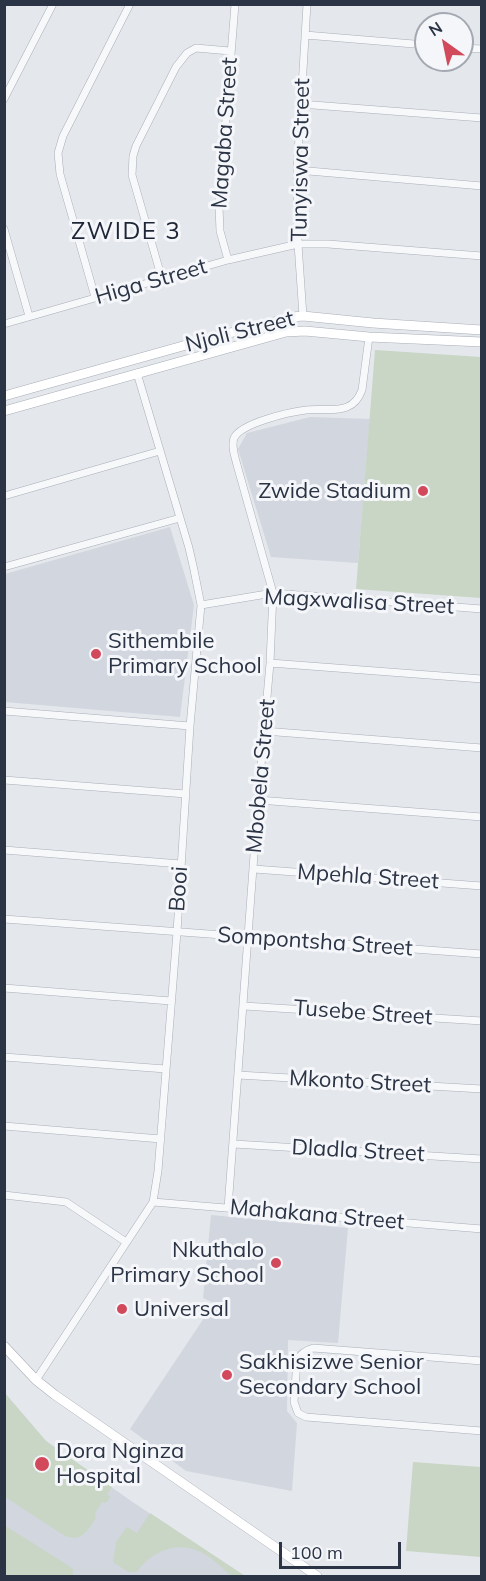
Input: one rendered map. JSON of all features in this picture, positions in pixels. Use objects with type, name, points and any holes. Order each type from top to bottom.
[{"type":"main road","name":"Njoli Street","points":[[4,396],[260,324],[303,316],[482,330]]},
{"type":"main road","name":"Njoli Street","points":[[4,411],[286,332],[305,331],[369,337],[482,342]]},
{"type":"main road","points":[[4,1346],[36,1380],[100,1427],[317,1576]]},
{"type":"street","points":[[4,99],[53,4]]},
{"type":"street","points":[[95,297],[60,174],[58,153],[63,136],[130,4]]},
{"type":"street","name":"Magaba Street","points":[[228,261],[219,218],[235,4]]},
{"type":"street","name":"Tunyiswa Street","points":[[303,316],[298,244],[297,171],[307,4]]},
{"type":"street","points":[[305,35],[414,44]]},
{"type":"street","points":[[162,279],[132,175],[133,156],[176,67],[187,53],[196,48],[230,51]]},
{"type":"street","points":[[300,104],[482,118]]},
{"type":"street","points":[[297,171],[482,186]]},
{"type":"street","points":[[4,229],[29,316]]},
{"type":"street","name":"Higa Street","points":[[4,324],[95,297],[298,244],[482,256]]},
{"type":"street","name":"Mbobela Street","points":[[228,1208],[270,663],[273,593],[237,465],[234,439],[241,429],[254,423],[306,410],[338,410],[355,402],[362,390],[369,337]]},
{"type":"street","name":"Booi","points":[[36,1380],[153,1202],[160,1139],[201,605],[180,518],[137,373]]},
{"type":"street","points":[[4,496],[160,452]]},
{"type":"street","points":[[4,567],[180,518]]},
{"type":"street","name":"Magxwalisa Street","points":[[201,605],[273,593],[482,609]]},
{"type":"street","points":[[270,663],[482,678]]},
{"type":"street","points":[[4,711],[190,726]]},
{"type":"street","points":[[264,731],[482,748]]},
{"type":"street","points":[[4,780],[186,794]]},
{"type":"street","points":[[258,800],[482,817]]},
{"type":"street","points":[[4,850],[181,864]]},
{"type":"street","name":"Mpehla Street","points":[[254,869],[482,886]]},
{"type":"street","name":"Sompontsha Street","points":[[4,919],[482,954]]},
{"type":"street","points":[[4,988],[171,1001]]},
{"type":"street","name":"Tusebe Street","points":[[244,1006],[482,1021]]},
{"type":"street","points":[[4,1057],[166,1069]]},
{"type":"street","name":"Mkonto Street","points":[[238,1075],[482,1089]]},
{"type":"street","points":[[4,1126],[160,1139]]},
{"type":"street","name":"Dladla Street","points":[[234,1144],[482,1159]]},
{"type":"street","points":[[4,1195],[66,1202],[126,1242]]},
{"type":"street","name":"Mahakana Street","points":[[153,1202],[482,1229]]},
{"type":"street","points":[[482,1361],[313,1348],[305,1350],[297,1360],[294,1402],[298,1413],[306,1417],[482,1431]]},
{"type":"shaded area","points":[[310,417],[370,419],[358,563],[271,557],[238,449],[247,433]]},
{"type":"shaded area","name":"Sithembile Primary School","points":[[170,527],[194,605],[180,717],[5,702],[5,574]]},
{"type":"shaded area","points":[[211,1215],[348,1228],[338,1343],[288,1340],[287,1411],[297,1423],[292,1491],[186,1471],[130,1429],[214,1303],[203,1298]]},
{"type":"shaded area","name":"Dora Nginza Hospital","points":[[4,1392],[46,1441],[134,1503],[245,1576],[5,1576]]},
{"type":"green space","name":"Zwide Stadium","points":[[375,350],[481,357],[481,598],[356,589]]},
{"type":"green space","points":[[4,1392],[46,1441],[112,1487],[107,1494],[110,1497],[106,1503],[102,1502],[95,1513],[96,1518],[84,1534],[76,1538],[65,1536],[5,1497]]},
{"type":"green space","points":[[413,1462],[481,1467],[481,1557],[406,1551]]},
{"type":"green space","points":[[150,1513],[245,1576],[231,1576],[210,1557],[197,1550],[178,1547],[159,1552],[143,1564],[137,1572],[128,1572],[113,1562],[116,1542],[127,1527],[137,1533]]},
{"type":"green space","points":[[4,1525],[69,1566],[73,1569],[73,1576],[5,1576]]},
{"type":"place","name":"Zwide Stadium","points":[[423,491]]},
{"type":"place","name":"Sithembile Primary School","points":[[96,654]]},
{"type":"place","name":"Nkuthalo Primary School","points":[[276,1263]]},
{"type":"place","name":"Universal","points":[[122,1309]]},
{"type":"place","name":"Sakhisizwe Senior Secondary School","points":[[227,1375]]},
{"type":"place","name":"Dora Nginza Hospital","points":[[42,1464]]},
{"type":"district","name":"ZWIDE 3","points":[[126,232]]}]
